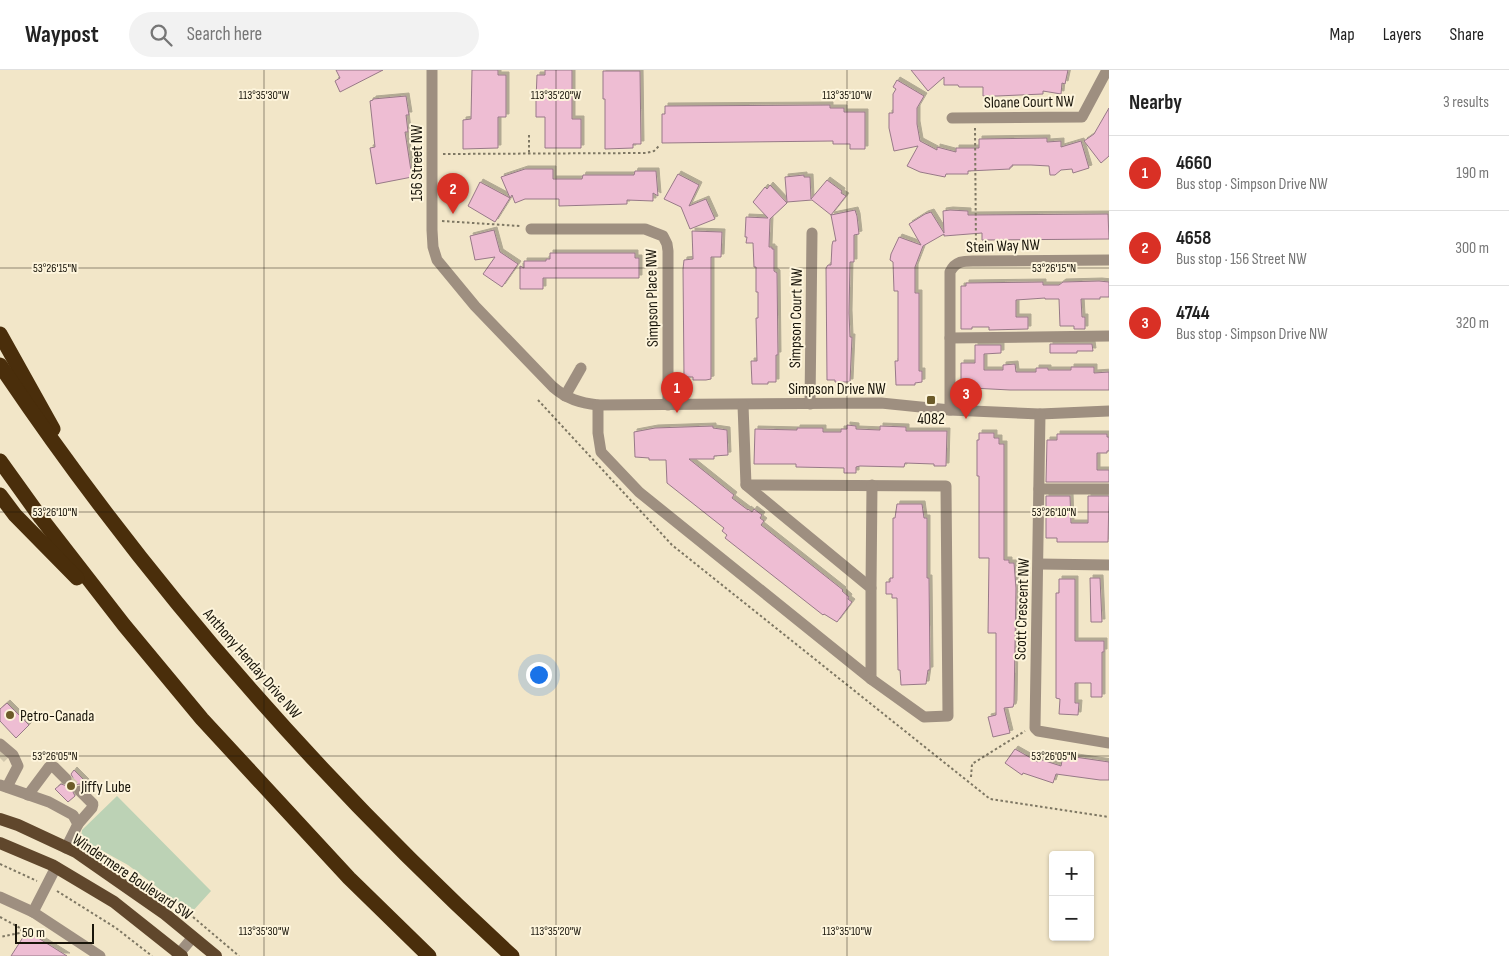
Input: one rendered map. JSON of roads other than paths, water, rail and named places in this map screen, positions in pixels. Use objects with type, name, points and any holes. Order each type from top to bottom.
[{"type":"highway","points":[[0,334],[86,487]]},
{"type":"highway","name":"Anthony Henday Drive NW","points":[[0,365],[35,418],[86,487],[168,592],[252,692],[388,837],[512,956]]},
{"type":"highway","points":[[0,462],[124,625],[208,726],[349,878],[429,956]]},
{"type":"highway","points":[[0,494],[15,515],[124,625]]},
{"type":"main road","name":"Windermere Boulevard SW","points":[[0,819],[76,852],[165,914],[216,956]]},
{"type":"main road","name":"Windermere Boulevard SW","points":[[0,843],[56,867],[114,902],[179,955]]},
{"type":"street","name":"156 Street NW","points":[[432,70],[432,221],[435,256]]},
{"type":"street","name":"Sloane Court NW","points":[[952,118],[1082,117],[1107,70]]},
{"type":"street","name":"Simpson Place NW","points":[[531,229],[645,229],[663,236],[668,251],[668,404]]},
{"type":"street","name":"Simpson Court NW","points":[[810,404],[812,233]]},
{"type":"street","name":"Simpson Drive NW","points":[[435,256],[447,274],[475,306],[553,387],[565,396],[580,403],[744,405],[881,403],[950,410],[1040,414],[1109,411]]},
{"type":"street","name":"Stein Way NW","points":[[950,410],[950,272],[953,266],[960,262],[976,261],[1109,260]]},
{"type":"street","points":[[950,338],[1109,336]]},
{"type":"street","points":[[565,396],[581,368]]},
{"type":"street","points":[[598,404],[598,439],[602,452],[639,492],[871,679],[924,717],[948,716],[946,486],[746,485]]},
{"type":"street","points":[[744,405],[746,485],[871,588]]},
{"type":"street","name":"Scott Crescent NW","points":[[1040,414],[1035,728],[1038,731],[1109,743]]},
{"type":"street","points":[[871,679],[872,486]]},
{"type":"street","points":[[1040,490],[1109,489]]},
{"type":"street","points":[[1039,564],[1109,565]]},
{"type":"street","points":[[0,744],[13,755],[18,766],[3,786],[49,802],[73,815],[78,824]]},
{"type":"street","points":[[28,794],[49,768],[54,767],[66,778]]},
{"type":"street","points":[[66,848],[78,824],[92,808],[92,804],[80,791]]},
{"type":"street","points":[[34,912],[56,867]]},
{"type":"street","points":[[0,898],[34,912],[100,956]]},
{"type":"street","points":[[179,955],[193,937]]},
{"type":"tunnel","points":[[0,758],[7,751]]},
{"type":"tunnel","points":[[66,779],[80,791]]},
{"type":"place","name":"4658","points":[[453,214]]},
{"type":"place","name":"4082","points":[[931,400]]},
{"type":"place","name":"4660","points":[[677,413]]},
{"type":"place","name":"4744","points":[[966,419]]},
{"type":"place","name":"Petro-Canada","points":[[10,715]]},
{"type":"place","name":"Jiffy Lube","points":[[71,786]]}]
